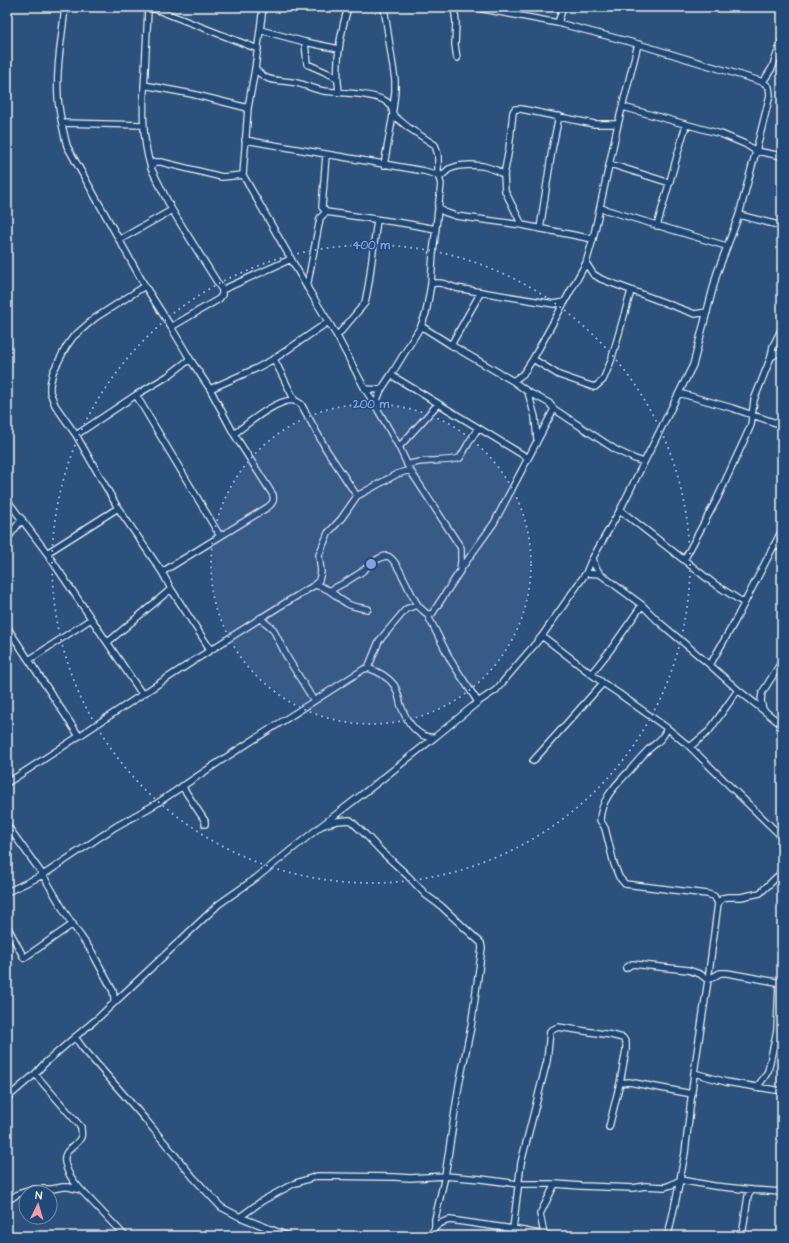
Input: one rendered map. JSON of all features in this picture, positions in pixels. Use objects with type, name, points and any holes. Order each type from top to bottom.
[{"type":"street","points":[[65,7],[58,65],[58,98],[67,146],[145,286],[210,389],[234,434],[273,495],[274,499],[273,503],[268,507],[162,572]]},
{"type":"street","points":[[147,7],[143,125],[145,144],[151,168],[172,210],[222,290],[222,295],[219,299],[171,327]]},
{"type":"street","points":[[150,7],[258,49]]},
{"type":"street","points":[[263,7],[258,49],[248,108],[243,175],[291,260],[337,336],[365,389],[399,447],[408,468],[461,548],[460,571]]},
{"type":"street","points":[[339,92],[337,79],[339,49],[348,7]]},
{"type":"street","points":[[384,7],[395,80],[393,112],[384,165]]},
{"type":"street","points":[[454,7],[456,22],[455,45],[457,58]]},
{"type":"street","points":[[7,1098],[166,956],[213,910],[436,737],[478,702],[496,690],[542,636],[586,573],[620,510],[693,364],[717,273],[739,215],[770,95],[769,88],[763,82],[638,44],[558,23],[492,9],[472,7]]},
{"type":"street","points":[[558,23],[563,7]]},
{"type":"street","points":[[260,30],[339,49]]},
{"type":"street","points":[[763,82],[772,68],[782,40]]},
{"type":"street","points":[[305,42],[307,64],[332,75],[337,79]]},
{"type":"street","points":[[512,382],[522,374],[533,359],[586,263],[593,239],[618,124],[638,44]]},
{"type":"street","points":[[255,69],[263,77],[269,79],[294,82],[314,89],[379,98],[386,101],[393,112],[409,128],[435,145],[437,148],[438,177],[441,184],[431,284],[426,313],[422,326],[381,390],[377,400],[378,410]]},
{"type":"street","points":[[144,85],[192,94],[248,108]]},
{"type":"street","points":[[386,101],[394,98]]},
{"type":"street","points":[[623,107],[721,134],[745,144],[756,151],[782,156]]},
{"type":"street","points":[[522,225],[505,191],[504,175],[510,149],[513,112],[515,109],[559,116],[594,124],[618,124]]},
{"type":"street","points":[[540,228],[559,116]]},
{"type":"street","points":[[62,123],[143,125]]},
{"type":"street","points":[[657,226],[686,125]]},
{"type":"street","points":[[245,140],[424,171],[438,177]]},
{"type":"street","points":[[326,155],[322,207],[326,212],[436,229]]},
{"type":"street","points":[[151,168],[154,162],[161,162],[222,177],[243,175]]},
{"type":"street","points":[[610,164],[670,183]]},
{"type":"street","points":[[438,177],[449,169],[458,166],[470,165],[483,166],[496,170],[504,175]]},
{"type":"street","points":[[438,206],[444,212],[456,216],[540,228],[593,239]]},
{"type":"street","points":[[600,208],[726,246]]},
{"type":"street","points":[[119,240],[172,210]]},
{"type":"street","points":[[307,287],[318,224],[320,218],[326,212]]},
{"type":"street","points":[[739,215],[782,226]]},
{"type":"street","points":[[337,336],[365,303],[378,220]]},
{"type":"street","points":[[222,290],[291,260]]},
{"type":"street","points":[[586,263],[593,274],[601,279],[695,314],[707,312]]},
{"type":"street","points":[[431,284],[436,282],[456,288],[554,304],[565,302]]},
{"type":"street","points":[[145,286],[95,318],[73,337],[66,347],[54,372],[50,385],[52,398],[55,405],[76,435],[118,508],[162,572],[171,589],[210,649]]},
{"type":"street","points":[[533,359],[559,375],[595,387],[600,384],[611,360],[631,291]]},
{"type":"street","points":[[451,345],[481,292]]},
{"type":"street","points":[[554,304],[559,313]]},
{"type":"street","points":[[695,314],[703,326]]},
{"type":"street","points":[[210,389],[274,359],[328,322]]},
{"type":"street","points":[[422,326],[548,403],[616,450],[635,460],[644,462]]},
{"type":"street","points":[[684,560],[717,499],[751,425],[754,400],[782,328]]},
{"type":"street","points":[[771,357],[778,353],[782,353]]},
{"type":"street","points":[[76,435],[136,395],[168,376],[190,359]]},
{"type":"street","points":[[274,359],[295,401],[300,404],[333,461],[358,496]]},
{"type":"street","points":[[522,374],[522,388]]},
{"type":"street","points":[[392,375],[528,458]]},
{"type":"street","points":[[365,389],[381,390]]},
{"type":"street","points":[[528,392],[535,417],[537,439]]},
{"type":"street","points":[[679,393],[753,415],[782,426]]},
{"type":"street","points":[[136,395],[220,536]]},
{"type":"street","points":[[234,434],[267,410],[278,404],[286,401],[295,401]]},
{"type":"street","points":[[399,447],[438,404]]},
{"type":"street","points":[[427,614],[432,614],[494,523],[554,408]]},
{"type":"street","points":[[7,783],[210,649],[315,585],[319,580],[321,572],[320,555],[328,533],[341,519],[358,496],[422,461],[447,461],[460,458],[478,428]]},
{"type":"street","points":[[7,500],[47,553],[142,694]]},
{"type":"street","points":[[47,553],[118,508]]},
{"type":"street","points":[[620,510],[713,583],[744,603]]},
{"type":"street","points":[[7,539],[22,519]]},
{"type":"street","points":[[710,665],[731,630],[782,530]]},
{"type":"street","points":[[774,545],[782,548]]},
{"type":"street","points":[[461,548],[474,551]]},
{"type":"street","points":[[331,590],[362,572],[382,558],[387,556],[392,558],[417,605],[427,614],[451,661],[478,702]]},
{"type":"street","points":[[593,558],[593,563],[600,574],[642,605],[659,622],[738,690],[782,725]]},
{"type":"street","points":[[586,573],[600,574]]},
{"type":"street","points":[[315,585],[331,590],[347,604],[368,610]]},
{"type":"street","points":[[108,642],[171,589]]},
{"type":"street","points":[[368,668],[379,642],[406,609],[417,605]]},
{"type":"street","points":[[591,674],[611,649],[642,605]]},
{"type":"street","points":[[260,618],[273,629],[314,701]]},
{"type":"street","points":[[29,660],[91,619]]},
{"type":"street","points":[[7,627],[79,736]]},
{"type":"street","points":[[542,636],[603,683],[667,728],[690,747],[782,837]]},
{"type":"street","points":[[764,710],[761,701],[762,693],[782,661]]},
{"type":"street","points":[[7,892],[42,875],[115,827],[156,804],[364,669],[368,668],[382,674],[393,684],[404,712],[418,732],[424,736],[436,737]]},
{"type":"street","points":[[533,761],[603,683]]},
{"type":"street","points":[[690,747],[708,731],[738,690]]},
{"type":"street","points":[[667,728],[664,735],[611,790],[606,799],[600,820],[605,828],[616,871],[625,884],[707,894],[714,896],[718,903],[694,1073],[685,1153],[668,1236]]},
{"type":"street","points":[[182,786],[205,821],[205,824]]},
{"type":"street","points":[[321,826],[337,821],[350,820],[408,876],[426,896],[441,906],[481,944],[482,948],[471,1027],[459,1085],[445,1176],[435,1227],[431,1236]]},
{"type":"street","points":[[7,825],[42,875],[72,924],[92,952],[108,982],[114,997],[114,1003]]},
{"type":"street","points":[[718,903],[723,898],[741,897],[760,893],[782,872]]},
{"type":"street","points":[[7,926],[24,958],[72,924]]},
{"type":"street","points":[[626,968],[632,964],[688,970],[700,974],[708,980]]},
{"type":"street","points":[[708,980],[720,973],[727,973],[780,983],[777,1030],[768,1071],[756,1088]]},
{"type":"street","points":[[513,1229],[518,1184],[524,1150],[547,1061],[550,1031],[558,1027],[611,1035],[623,1038],[626,1042],[620,1083],[610,1127]]},
{"type":"street","points":[[75,1037],[193,1177],[221,1207],[240,1217],[288,1236]]},
{"type":"street","points":[[694,1073],[726,1082],[782,1091]]},
{"type":"street","points":[[35,1074],[81,1127],[80,1139],[66,1153],[64,1158],[69,1174],[80,1190],[125,1236]]},
{"type":"street","points":[[620,1083],[629,1082],[692,1094]]},
{"type":"street","points":[[240,1217],[262,1201],[293,1184],[317,1176],[410,1178],[445,1176],[518,1184],[556,1184],[633,1188],[645,1186],[658,1188],[671,1185],[680,1180],[714,1186],[782,1192]]},
{"type":"street","points":[[435,1227],[443,1221],[450,1220],[547,1235],[540,1214],[556,1184]]},
{"type":"street","points":[[671,1185],[678,1190]]},
{"type":"street","points":[[7,1201],[18,1194],[34,1188],[52,1189],[69,1187],[80,1190]]},
{"type":"street","points":[[742,1236],[748,1196],[752,1190]]}]
